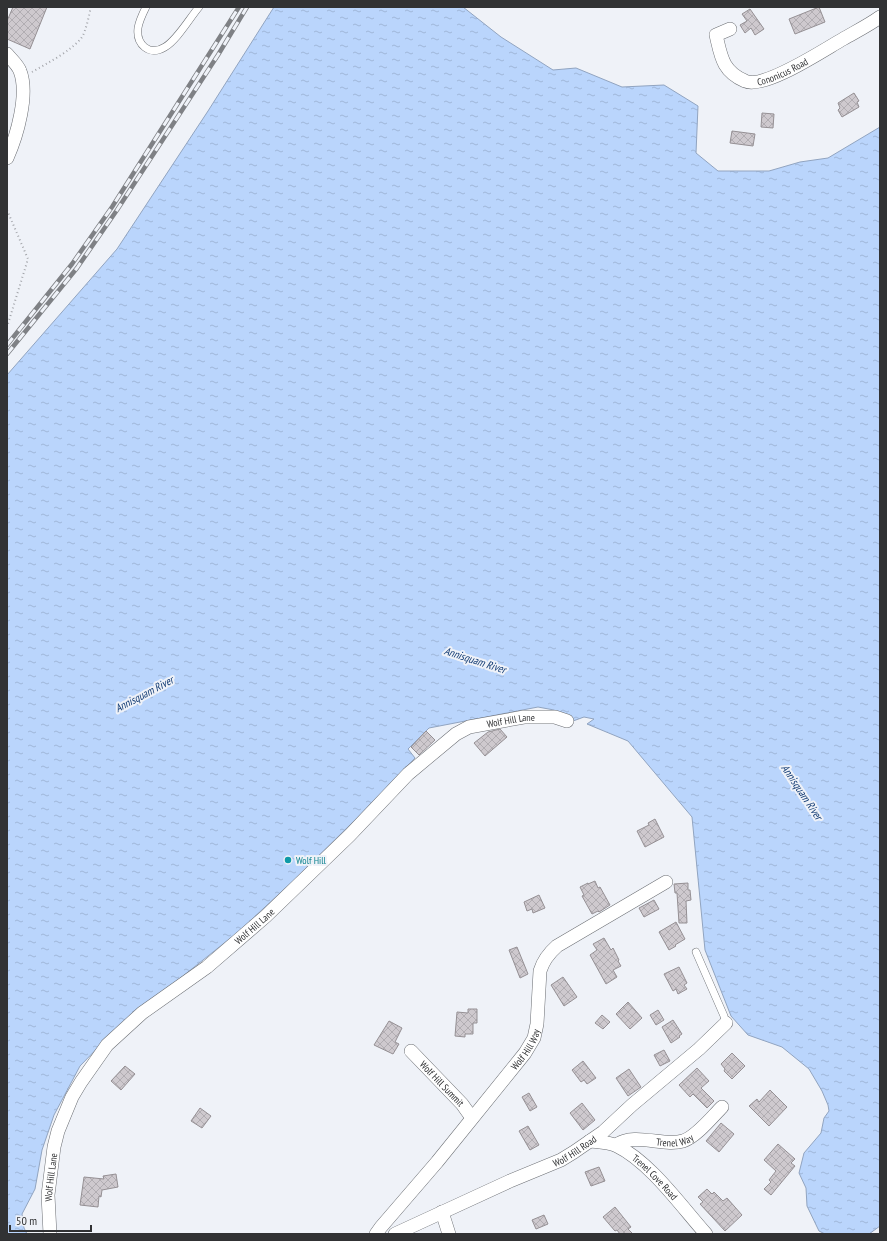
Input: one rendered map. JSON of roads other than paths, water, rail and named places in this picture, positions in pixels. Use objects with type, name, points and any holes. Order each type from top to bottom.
[{"type":"street","name":"Cononicus Road","points":[[730,29],[716,35],[720,54],[727,70],[745,82],[754,83],[790,70],[880,17]]},
{"type":"street","points":[[7,54],[20,70],[24,85],[19,123],[7,158]]},
{"type":"street","name":"Wolf Hill Lane","points":[[50,1234],[48,1195],[54,1147],[58,1131],[72,1097],[107,1045],[142,1013],[207,967],[266,916],[350,835],[408,774],[456,734],[469,727],[524,717],[555,717],[567,721]]},
{"type":"street","name":"Wolf Hill Way","points":[[376,1234],[437,1162],[525,1053],[534,1038],[537,1024],[540,971],[544,960],[548,955],[557,946],[666,882]]},
{"type":"street","name":"Wolf Hill Road","points":[[395,1234],[510,1181],[561,1160],[603,1132],[632,1105],[699,1049],[726,1023]]},
{"type":"street","name":"Wolf Hill Summit","points":[[411,1051],[462,1104],[472,1118]]},
{"type":"street","name":"Trenel Way","points":[[616,1145],[622,1142],[641,1140],[681,1142],[691,1137],[722,1107]]},
{"type":"street","name":"Trenel Cove Road","points":[[590,1141],[606,1142],[616,1145],[640,1161],[706,1234]]},
{"type":"street","points":[[442,1212],[449,1234]]},
{"type":"lane","points":[[146,7],[138,26],[138,38],[146,49],[153,52],[164,48],[173,40],[199,7]]},
{"type":"lane","points":[[696,952],[726,1023]]},
{"type":"water","name":"Annisquam River","points":[[274,7],[463,7],[501,37],[553,70],[576,68],[622,87],[664,85],[698,106],[696,153],[718,171],[769,171],[800,162],[828,158],[880,127],[880,1226],[869,1234],[825,1234],[819,1231],[807,1206],[806,1188],[799,1173],[804,1153],[821,1133],[824,1118],[829,1111],[828,1105],[822,1091],[809,1069],[782,1047],[748,1035],[731,1016],[705,950],[692,817],[628,741],[587,724],[594,719],[584,717],[573,721],[554,710],[538,707],[429,728],[408,749],[415,758],[291,883],[238,932],[113,1032],[80,1066],[54,1115],[42,1150],[35,1189],[22,1214],[24,1228],[27,1234],[7,1234],[7,375],[117,249],[208,111]]},
{"type":"railway","points":[[7,345],[72,264],[112,207],[239,7]]},
{"type":"railway","points":[[7,354],[77,268],[117,210],[218,55],[247,7]]},
{"type":"place","name":"Wolf Hill","points":[[288,860]]}]
